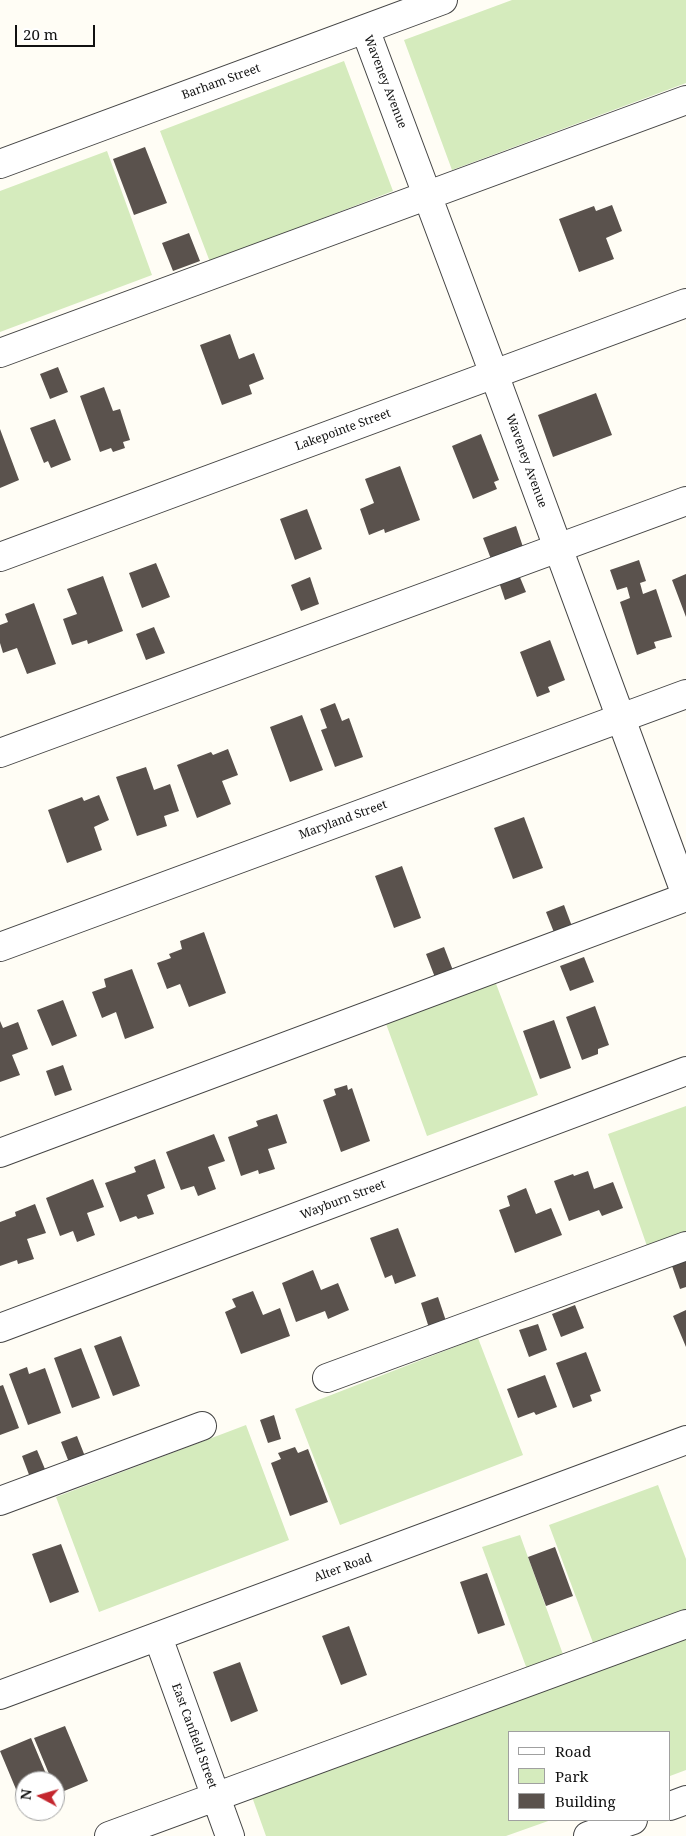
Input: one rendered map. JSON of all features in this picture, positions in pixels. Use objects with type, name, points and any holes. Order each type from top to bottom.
[{"type":"street","name":"Barham Street","points":[[0,164],[365,29],[405,7],[443,0]]},
{"type":"street","name":"Waveney Avenue","points":[[365,29],[686,896]]},
{"type":"street","points":[[0,353],[686,100]]},
{"type":"street","name":"Lakepointe Street","points":[[0,558],[686,303]]},
{"type":"street","points":[[0,753],[686,501]]},
{"type":"street","name":"Maryland Street","points":[[0,947],[686,694]]},
{"type":"street","points":[[0,1153],[686,896]]},
{"type":"street","name":"Wayburn Street","points":[[0,1328],[686,1072]]},
{"type":"street","points":[[327,1378],[686,1246]]},
{"type":"street","points":[[0,1500],[202,1426]]},
{"type":"street","name":"Alter Road","points":[[0,1695],[686,1440]]},
{"type":"street","points":[[109,1836],[686,1624]]},
{"type":"street","name":"East Canfield Street","points":[[158,1636],[230,1836]]},
{"type":"street","points":[[671,1806],[686,1800]]},
{"type":"street","points":[[588,1836],[630,1821]]},
{"type":"green space","points":[[512,0],[686,0],[686,83],[452,170],[404,40]]},
{"type":"green space","points":[[344,61],[393,191],[210,262],[160,131]]},
{"type":"green space","points":[[107,151],[152,275],[0,332],[0,191]]},
{"type":"green space","points":[[495,981],[538,1095],[427,1136],[385,1021]]},
{"type":"green space","points":[[686,1106],[686,1235],[648,1249],[608,1134]]},
{"type":"green space","points":[[478,1338],[523,1455],[340,1525],[295,1409]]},
{"type":"green space","points":[[246,1425],[289,1540],[99,1612],[56,1497]]},
{"type":"green space","points":[[658,1485],[686,1559],[686,1614],[595,1648],[549,1525]]},
{"type":"green space","points":[[520,1535],[565,1660],[528,1672],[482,1547]]},
{"type":"green space","points":[[686,1633],[686,1770],[671,1776],[671,1731],[508,1731],[508,1821],[548,1821],[506,1836],[266,1836],[251,1794]]},
{"type":"building","points":[[145,147],[167,203],[134,215],[113,159]]},
{"type":"building","points":[[612,205],[622,231],[606,238],[614,259],[579,272],[559,219],[594,206],[596,211]]},
{"type":"building","points":[[189,233],[200,261],[173,271],[162,243]]},
{"type":"building","points":[[230,334],[239,359],[254,353],[264,379],[249,385],[252,394],[222,405],[200,345]]},
{"type":"building","points":[[58,367],[68,392],[50,399],[40,374]]},
{"type":"building","points":[[104,387],[113,411],[120,409],[130,440],[123,442],[125,448],[113,452],[111,448],[100,452],[80,396]]},
{"type":"building","points":[[596,393],[612,435],[553,457],[538,415]]},
{"type":"building","points":[[55,419],[71,460],[51,468],[48,461],[44,463],[30,428]]},
{"type":"building","points":[[0,429],[19,480],[0,488]]},
{"type":"building","points":[[481,434],[499,480],[494,482],[497,489],[473,499],[452,446]]},
{"type":"building","points":[[400,466],[420,520],[385,533],[384,529],[369,535],[360,509],[374,503],[365,479]]},
{"type":"building","points":[[307,509],[322,549],[295,560],[280,519]]},
{"type":"building","points":[[516,526],[523,547],[491,559],[483,538]]},
{"type":"building","points":[[639,560],[646,581],[640,583],[643,594],[656,589],[672,637],[654,642],[656,648],[637,655],[620,602],[630,598],[627,587],[617,590],[610,570]]},
{"type":"building","points":[[156,563],[170,597],[142,608],[129,573]]},
{"type":"building","points":[[686,574],[686,617],[672,580]]},
{"type":"building","points":[[519,575],[526,592],[505,600],[499,582]]},
{"type":"building","points":[[103,576],[123,631],[88,644],[87,640],[72,645],[63,619],[77,614],[67,589]]},
{"type":"building","points":[[310,577],[319,604],[301,611],[291,585]]},
{"type":"building","points":[[34,603],[56,664],[27,674],[17,648],[3,653],[0,643],[0,625],[8,622],[5,614]]},
{"type":"building","points":[[154,627],[165,653],[146,660],[136,634]]},
{"type":"building","points":[[550,640],[565,680],[548,687],[550,692],[537,697],[520,652]]},
{"type":"building","points":[[335,703],[342,721],[349,718],[363,757],[335,767],[321,730],[327,728],[320,709]]},
{"type":"building","points":[[302,715],[323,770],[290,782],[270,727]]},
{"type":"building","points":[[228,749],[238,775],[222,781],[231,804],[197,818],[177,765],[211,752],[213,755]]},
{"type":"building","points":[[146,767],[154,790],[170,784],[179,811],[164,816],[167,826],[137,836],[116,777]]},
{"type":"building","points":[[99,795],[109,820],[94,827],[102,850],[67,863],[48,810],[82,797],[84,801]]},
{"type":"building","points":[[524,817],[543,868],[513,879],[494,828]]},
{"type":"building","points":[[402,866],[421,918],[394,928],[375,876]]},
{"type":"building","points":[[564,905],[573,929],[555,935],[546,912]]},
{"type":"building","points":[[204,932],[226,993],[189,1007],[180,984],[167,989],[157,963],[171,958],[169,954],[182,949],[180,941]]},
{"type":"building","points":[[444,947],[454,973],[436,980],[426,954]]},
{"type":"building","points":[[584,957],[594,982],[570,991],[560,966]]},
{"type":"building","points":[[132,969],[154,1028],[125,1039],[116,1012],[102,1018],[92,992],[106,987],[104,979]]},
{"type":"building","points":[[63,1000],[77,1036],[52,1046],[37,1010]]},
{"type":"building","points":[[595,1006],[609,1045],[598,1049],[598,1054],[582,1060],[566,1017]]},
{"type":"building","points":[[554,1020],[571,1068],[540,1079],[523,1031]]},
{"type":"building","points":[[0,1021],[3,1028],[18,1022],[28,1049],[12,1055],[20,1075],[0,1082]]},
{"type":"building","points":[[63,1065],[72,1090],[55,1096],[46,1071]]},
{"type":"building","points":[[347,1085],[348,1090],[352,1088],[370,1141],[341,1152],[323,1100],[336,1095],[334,1089]]},
{"type":"building","points":[[277,1114],[287,1143],[268,1149],[275,1169],[259,1174],[258,1170],[241,1176],[228,1137],[258,1126],[256,1121]]},
{"type":"building","points":[[214,1134],[225,1161],[208,1167],[216,1189],[198,1196],[194,1186],[181,1190],[166,1152]]},
{"type":"building","points":[[155,1159],[165,1188],[147,1195],[154,1214],[138,1219],[136,1216],[120,1222],[105,1183],[136,1172],[134,1167]]},
{"type":"building","points":[[588,1171],[594,1189],[613,1182],[623,1208],[602,1216],[599,1210],[569,1221],[554,1181]]},
{"type":"building","points":[[93,1179],[104,1207],[87,1213],[95,1235],[77,1242],[73,1231],[60,1236],[46,1198]]},
{"type":"building","points":[[526,1188],[536,1214],[551,1208],[562,1235],[515,1253],[499,1210],[510,1206],[507,1196]]},
{"type":"building","points":[[35,1204],[46,1233],[27,1239],[34,1259],[18,1264],[17,1260],[0,1266],[0,1222],[16,1216],[15,1212]]},
{"type":"building","points":[[398,1228],[416,1276],[395,1284],[392,1275],[385,1278],[370,1238]]},
{"type":"building","points":[[686,1261],[686,1287],[680,1289],[672,1266]]},
{"type":"building","points":[[313,1270],[321,1290],[338,1283],[349,1310],[328,1319],[325,1311],[296,1322],[282,1283]]},
{"type":"building","points":[[253,1291],[263,1315],[280,1308],[290,1336],[241,1354],[225,1312],[236,1307],[232,1299]]},
{"type":"building","points":[[438,1297],[447,1324],[430,1331],[421,1303]]},
{"type":"building","points":[[575,1305],[584,1328],[561,1337],[552,1314]]},
{"type":"building","points":[[686,1310],[686,1347],[673,1316]]},
{"type":"building","points":[[538,1324],[547,1350],[529,1357],[519,1330]]},
{"type":"building","points":[[121,1336],[140,1386],[113,1396],[94,1346]]},
{"type":"building","points":[[81,1348],[100,1398],[72,1408],[54,1358]]},
{"type":"building","points":[[586,1352],[601,1391],[590,1395],[592,1401],[573,1408],[556,1363]]},
{"type":"building","points":[[27,1367],[29,1374],[45,1368],[61,1413],[28,1425],[9,1374]]},
{"type":"building","points":[[545,1375],[557,1407],[536,1415],[534,1412],[518,1418],[507,1389]]},
{"type":"building","points":[[3,1385],[19,1428],[0,1435],[0,1386]]},
{"type":"building","points":[[274,1415],[281,1439],[268,1443],[260,1420]]},
{"type":"building","points":[[77,1436],[86,1459],[70,1465],[61,1442]]},
{"type":"building","points":[[295,1447],[298,1453],[308,1449],[328,1502],[290,1516],[271,1463],[281,1459],[278,1453]]},
{"type":"building","points":[[37,1450],[47,1474],[31,1480],[22,1456]]},
{"type":"building","points":[[61,1544],[79,1592],[50,1603],[32,1554]]},
{"type":"building","points":[[555,1547],[573,1596],[546,1606],[528,1557]]},
{"type":"building","points":[[487,1573],[505,1625],[478,1634],[460,1582]]},
{"type":"building","points":[[349,1626],[367,1675],[341,1685],[322,1636]]},
{"type":"building","points":[[240,1662],[258,1711],[231,1722],[213,1672]]},
{"type":"building","points":[[65,1726],[88,1781],[65,1791],[65,1771],[48,1771],[34,1738]]},
{"type":"building","points":[[31,1738],[45,1771],[15,1771],[15,1787],[0,1751]]}]
